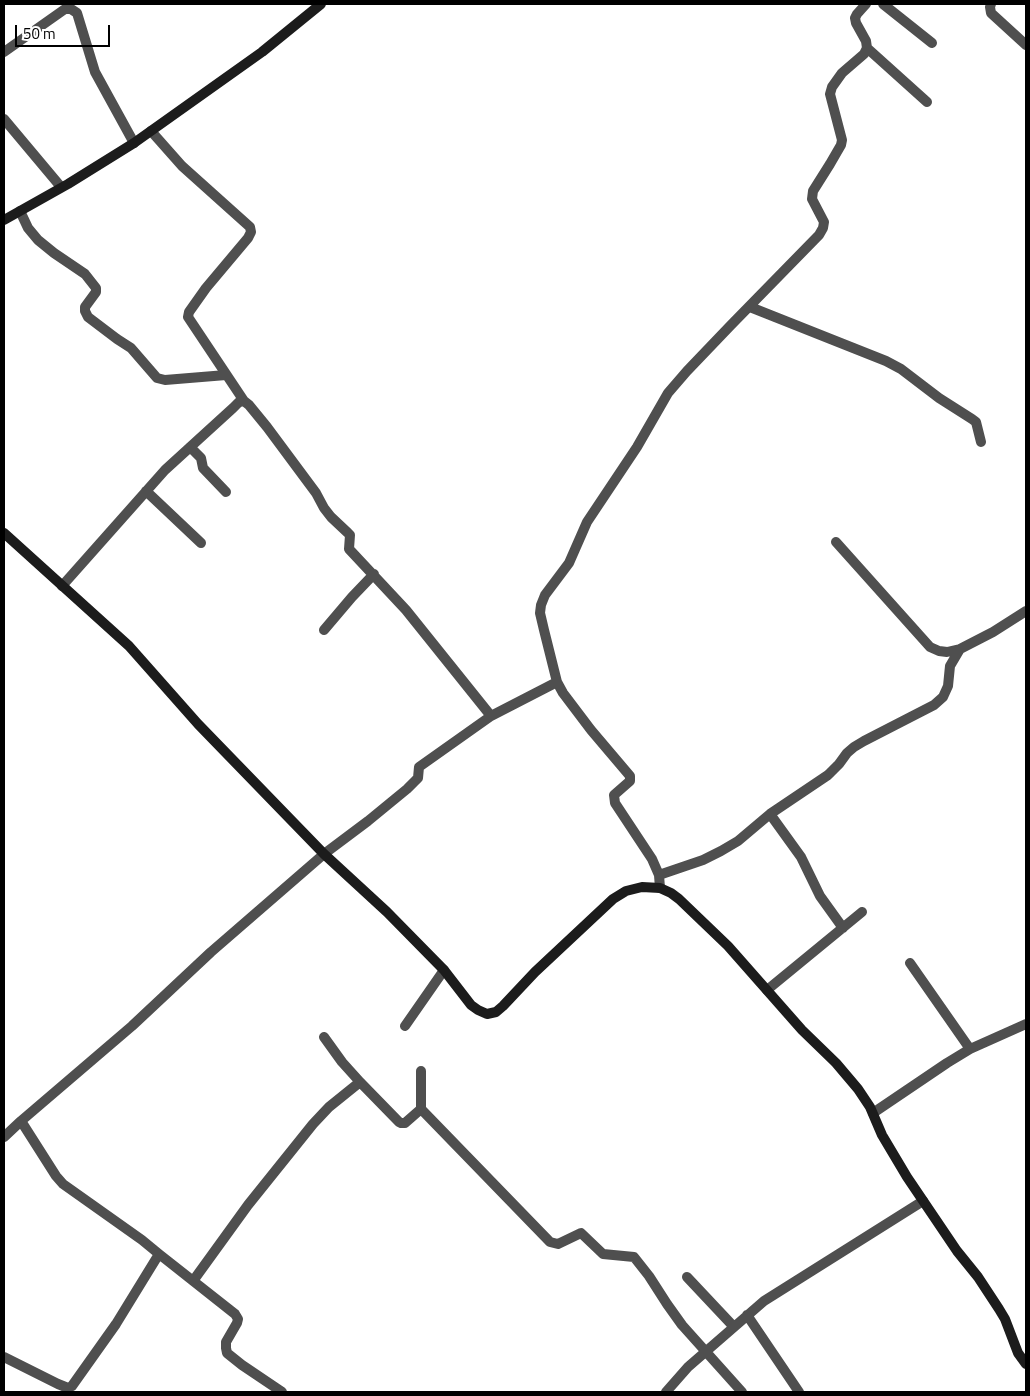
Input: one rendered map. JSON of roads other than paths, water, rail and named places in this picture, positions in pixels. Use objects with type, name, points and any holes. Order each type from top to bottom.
[{"type":"street","points":[[4,220],[134,144],[262,52],[321,4]]},
{"type":"street","points":[[660,888],[659,875],[652,859],[615,803],[614,795],[630,781],[630,776],[591,730],[557,682],[540,613],[540,605],[545,595],[569,563],[587,522],[637,447],[668,393],[819,235],[823,228],[824,222],[812,199],[813,191],[841,145],[842,140],[830,94],[832,87],[842,73],[864,54],[867,48],[866,41],[855,18],[856,14],[866,4]]},
{"type":"street","points":[[884,4],[932,43]]},
{"type":"street","points":[[991,4],[992,13],[1026,45]]},
{"type":"street","points":[[4,52],[71,6],[81,22],[95,72],[134,144]]},
{"type":"street","points":[[867,48],[927,102]]},
{"type":"street","points":[[4,119],[61,188]]},
{"type":"street","points":[[151,132],[182,166],[250,227],[251,232],[248,238],[206,288],[189,312],[188,317],[244,401],[267,427],[316,493],[324,508],[350,535],[349,549],[406,610],[490,716]]},
{"type":"street","points":[[20,211],[28,228],[38,240],[85,274],[96,288],[96,292],[85,307],[84,311],[88,317],[131,348],[157,378],[164,380],[226,375]]},
{"type":"street","points":[[750,307],[886,361],[901,369],[939,398],[976,422],[981,442]]},
{"type":"street","points":[[62,586],[164,470],[239,402],[244,401]]},
{"type":"street","points":[[190,447],[201,458],[203,468],[226,492]]},
{"type":"street","points":[[146,491],[201,543]]},
{"type":"street","points":[[4,533],[129,646],[198,724],[324,854],[387,912],[444,970],[471,1005],[478,1010],[487,1014],[496,1012],[504,1006],[535,972],[613,899],[626,891],[642,887],[660,888],[679,899],[728,946],[802,1030],[836,1063],[858,1089],[872,1112],[882,1135],[923,1201],[991,1296],[1018,1353],[1026,1364]]},
{"type":"street","points":[[836,542],[930,648],[947,652],[960,650],[1026,611]]},
{"type":"street","points":[[324,630],[374,574]]},
{"type":"street","points":[[659,875],[721,852],[738,841],[770,814],[828,774],[854,747],[934,705],[943,698],[948,686],[950,666],[960,650]]},
{"type":"street","points":[[4,1137],[132,1026],[211,952],[324,854],[407,789],[418,778],[419,767],[490,716],[557,682]]},
{"type":"street","points":[[770,814],[801,857],[822,900],[843,928]]},
{"type":"street","points":[[767,990],[862,912]]},
{"type":"street","points":[[910,963],[970,1049]]},
{"type":"street","points":[[405,1026],[444,970]]},
{"type":"street","points":[[872,1112],[970,1049],[1026,1024]]},
{"type":"street","points":[[324,1037],[342,1062],[395,1119],[402,1123],[421,1109]]},
{"type":"street","points":[[421,1071],[421,1109],[550,1242],[558,1244],[581,1233],[603,1254],[634,1257],[650,1276],[682,1325],[742,1392]]},
{"type":"street","points":[[193,1281],[248,1205],[317,1120],[329,1107],[360,1082]]},
{"type":"street","points":[[21,1121],[63,1184],[142,1240],[235,1314],[238,1319],[226,1342],[227,1353],[282,1392]]},
{"type":"street","points":[[666,1392],[706,1350],[764,1301],[923,1201]]},
{"type":"street","points":[[4,1357],[58,1384],[68,1388],[72,1386],[116,1324],[159,1254]]},
{"type":"street","points":[[687,1277],[734,1328]]},
{"type":"street","points":[[747,1314],[799,1392]]}]
